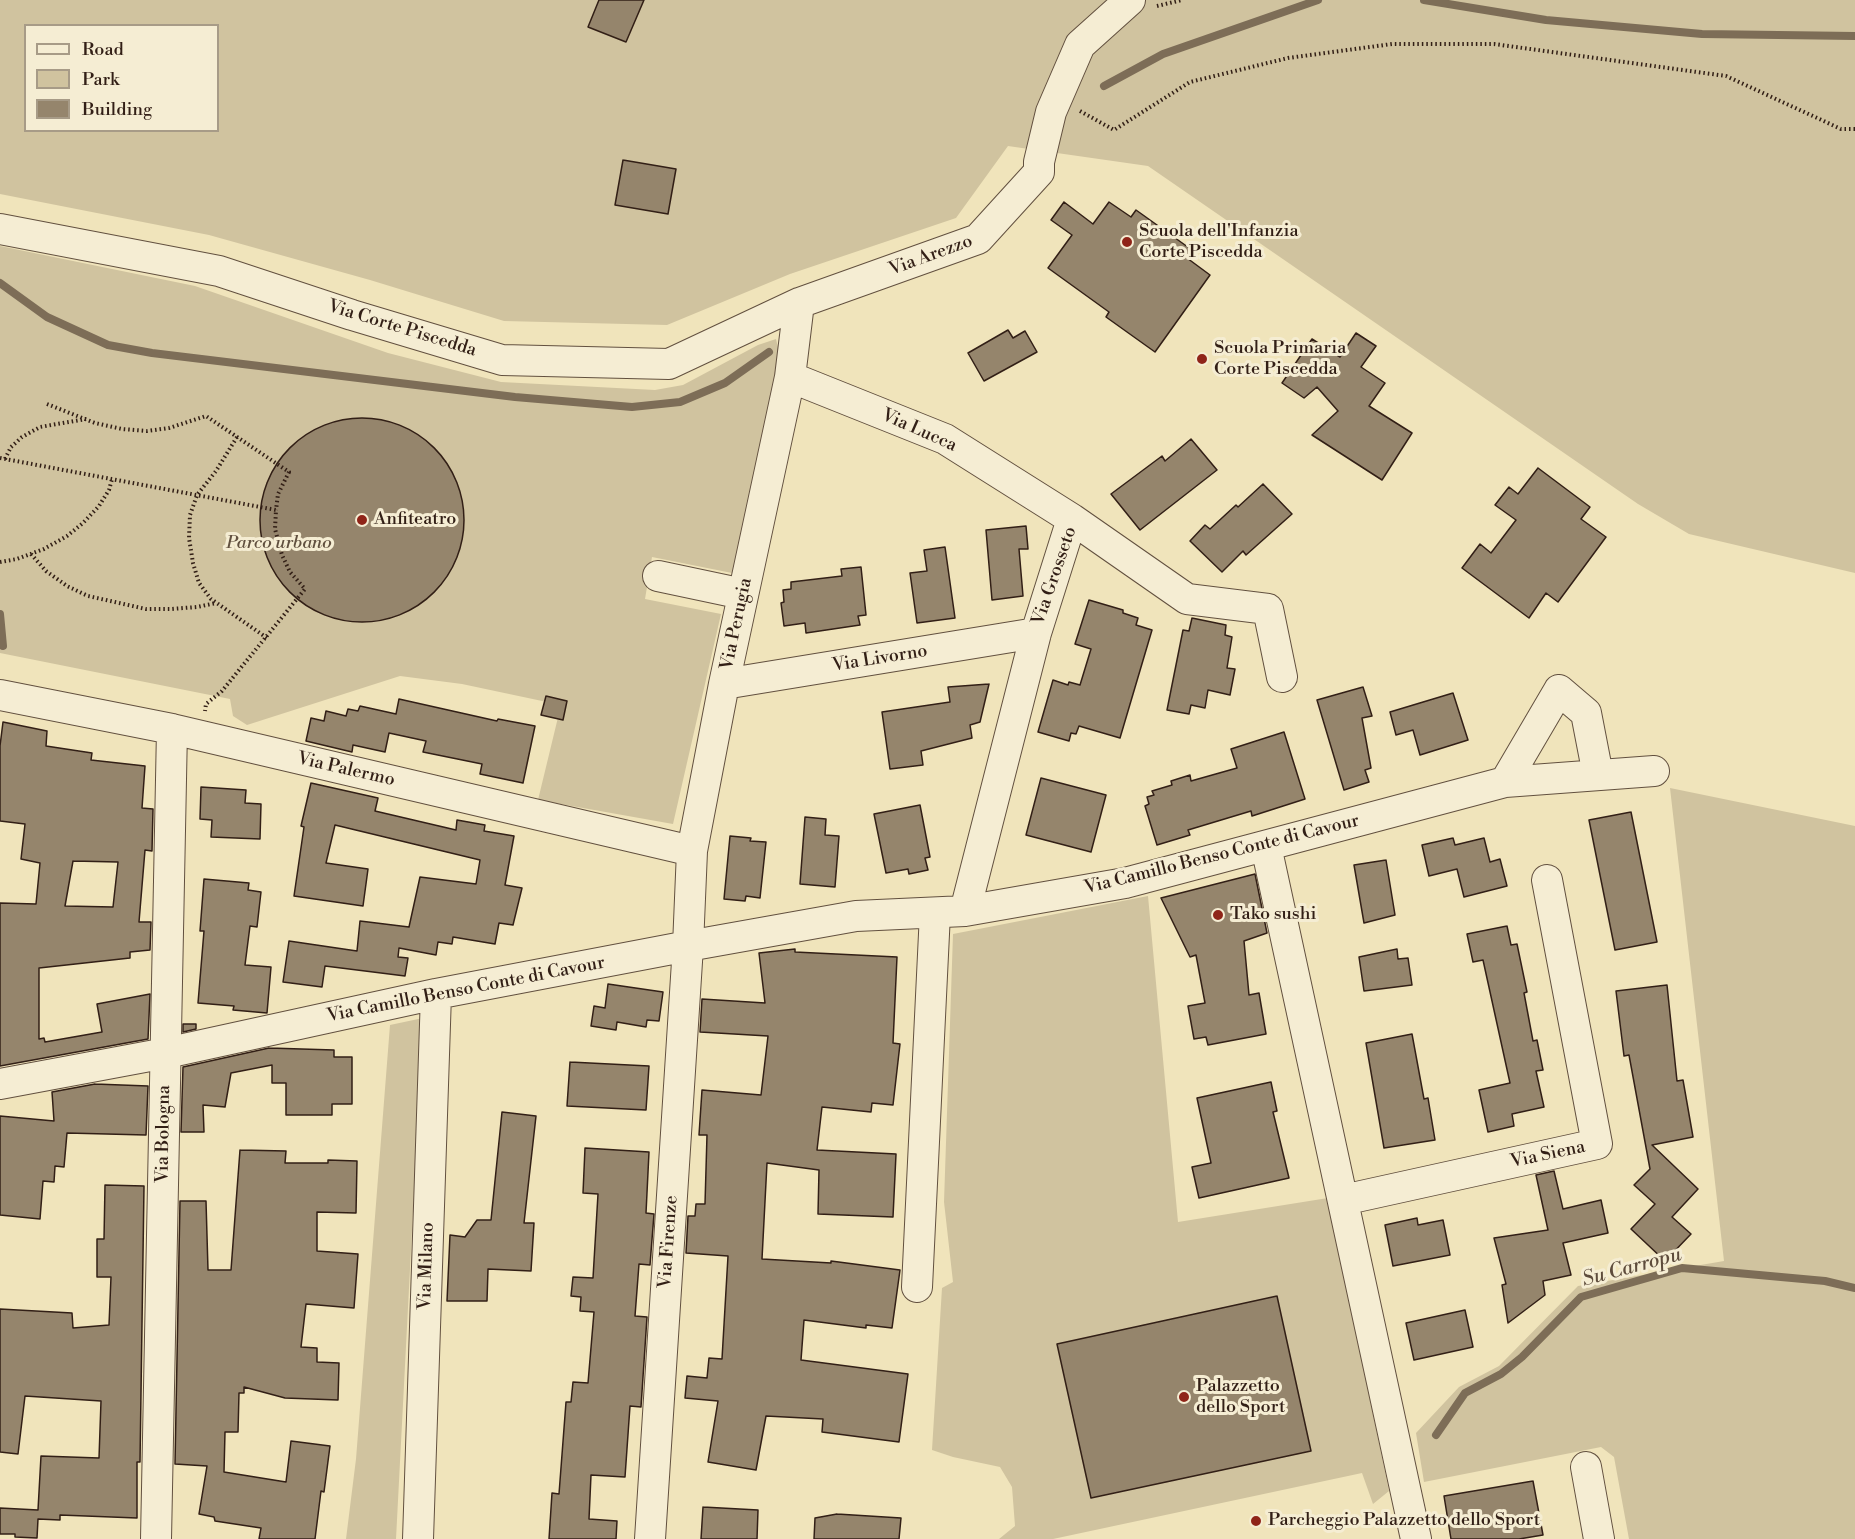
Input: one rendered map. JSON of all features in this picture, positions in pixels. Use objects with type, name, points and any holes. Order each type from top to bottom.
[{"type":"street","points":[[1057,98],[1080,45],[1130,0]]},
{"type":"street","name":"Via Arezzo","points":[[799,303],[978,239],[1039,172],[1039,162],[1051,112],[1057,98]]},
{"type":"street","name":"Via Corte Piscedda","points":[[0,229],[219,271],[352,315],[502,360],[669,364],[799,303]]},
{"type":"street","name":"Via Perugia","points":[[688,946],[692,851],[724,684],[790,376],[799,303]]},
{"type":"street","name":"Via Lucca","points":[[790,376],[945,439],[1072,519]]},
{"type":"street","name":"Via Grosseto","points":[[965,911],[1036,633],[1072,519],[1187,598],[1268,609],[1281,677]]},
{"type":"street","points":[[658,576],[743,594]]},
{"type":"street","name":"Via Livorno","points":[[724,684],[1036,633]]},
{"type":"street","points":[[1505,782],[1559,690],[1586,713],[1598,775]]},
{"type":"street","name":"Via Palermo","points":[[0,695],[186,732],[692,851]]},
{"type":"street","name":"Via Bologna","points":[[156,1539],[166,1053],[186,732]]},
{"type":"street","name":"Via Camillo Benso Conte di Cavour","points":[[0,1084],[166,1053],[436,994],[688,946],[856,916],[965,911],[1125,883],[1505,782],[1654,771]]},
{"type":"street","points":[[1266,846],[1416,1539]]},
{"type":"street","name":"Via Siena","points":[[1342,1200],[1597,1144],[1548,880]]},
{"type":"street","points":[[917,1287],[935,913]]},
{"type":"street","name":"Via Firenze","points":[[650,1539],[688,946]]},
{"type":"street","name":"Via Milano","points":[[418,1539],[436,994]]},
{"type":"street","points":[[1586,1467],[1599,1539]]},
{"type":"path","points":[[1057,98],[1114,130],[1190,82],[1288,58],[1392,44],[1494,44],[1726,76],[1841,129],[1855,129]]},
{"type":"path","points":[[47,404],[86,419],[122,429],[147,431],[169,428],[206,416],[289,472],[278,494],[275,529],[282,555],[290,572],[305,589],[222,691],[206,704],[186,732]]},
{"type":"path","points":[[86,419],[40,427],[10,447],[3,458],[276,510]]},
{"type":"path","points":[[237,437],[216,471],[197,495],[190,515],[189,538],[199,583],[211,599],[267,638]]},
{"type":"path","points":[[0,562],[31,554],[68,536],[99,506],[109,490],[112,479]]},
{"type":"path","points":[[31,554],[46,571],[67,586],[88,596],[146,609],[197,607],[217,603]]},
{"type":"green space","points":[[0,0],[1855,0],[1855,573],[1689,534],[1638,504],[1148,166],[1008,146],[956,218],[790,274],[667,325],[504,321],[370,280],[209,235],[0,194]]},
{"type":"green space","name":"Parco urbano","points":[[0,246],[195,286],[388,353],[501,382],[655,390],[683,385],[758,345],[776,339],[780,356],[732,573],[652,557],[645,599],[721,614],[673,824],[538,800],[561,705],[462,684],[400,676],[247,725],[233,716],[230,699],[0,653]]},
{"type":"green space","points":[[1670,788],[1855,826],[1855,1539],[1629,1539],[1614,1457],[1601,1447],[1424,1482],[1416,1433],[1459,1387],[1499,1366],[1578,1286],[1724,1261]]},
{"type":"green space","points":[[1148,896],[1178,1222],[1328,1198],[1389,1491],[1373,1504],[1362,1473],[1053,1539],[999,1539],[1015,1526],[1012,1487],[1000,1467],[932,1450],[942,1288],[953,1282],[944,1202],[953,934]]},
{"type":"green space","points":[[423,1018],[396,1539],[346,1539],[356,1459],[390,1025]]},
{"type":"building","points":[[599,0],[644,0],[626,42],[588,27]]},
{"type":"building","points":[[623,160],[676,169],[668,214],[615,205]]},
{"type":"building","points":[[1064,202],[1093,224],[1109,202],[1131,217],[1136,210],[1192,250],[1187,258],[1210,275],[1155,352],[1106,317],[1109,312],[1048,268],[1072,235],[1051,220]]},
{"type":"building","points":[[1008,330],[1013,338],[1025,331],[1037,352],[984,381],[968,353]]},
{"type":"building","points":[[1356,333],[1376,346],[1361,367],[1385,383],[1369,406],[1412,433],[1382,480],[1312,435],[1338,411],[1317,387],[1304,398],[1282,383],[1312,339],[1340,357]]},
{"type":"building","name":"Anfiteatro","points":[[352,418],[372,418],[392,422],[410,430],[427,441],[441,455],[460,490],[464,520],[460,550],[452,568],[441,585],[427,599],[392,618],[372,622],[352,622],[332,618],[314,610],[297,599],[283,585],[264,550],[260,530],[260,510],[264,490],[272,472],[283,455],[297,441],[332,422]]},
{"type":"building","points":[[1191,439],[1217,470],[1140,530],[1111,494],[1162,456],[1165,461]]},
{"type":"building","points":[[1538,468],[1590,507],[1581,519],[1606,537],[1558,602],[1546,593],[1529,618],[1462,568],[1480,544],[1491,553],[1516,520],[1495,505],[1509,487],[1518,494]]},
{"type":"building","points":[[1263,484],[1292,514],[1246,555],[1243,551],[1222,572],[1190,541],[1205,525],[1210,529]]},
{"type":"building","points":[[1026,526],[1028,549],[1019,549],[1023,596],[992,600],[986,530]]},
{"type":"building","points":[[945,547],[955,618],[917,623],[910,573],[927,571],[924,550]]},
{"type":"building","points":[[861,567],[866,615],[858,616],[860,625],[806,633],[805,623],[784,626],[781,603],[784,602],[783,590],[791,589],[791,582],[842,576],[841,569]]},
{"type":"building","points":[[1089,600],[1123,610],[1123,613],[1138,618],[1136,625],[1152,630],[1120,738],[1079,726],[1076,734],[1071,733],[1069,741],[1038,732],[1053,680],[1068,685],[1069,682],[1080,685],[1091,649],[1075,644]]},
{"type":"building","points":[[1192,618],[1226,625],[1225,635],[1232,637],[1227,668],[1235,669],[1230,695],[1208,690],[1205,708],[1191,705],[1189,714],[1167,710],[1183,630],[1189,631]]},
{"type":"building","points":[[989,684],[980,722],[970,725],[972,738],[921,751],[923,765],[890,769],[882,712],[950,702],[948,687]]},
{"type":"building","points":[[1363,687],[1372,716],[1362,718],[1371,768],[1365,770],[1369,782],[1344,790],[1317,700]]},
{"type":"building","points":[[1453,693],[1468,740],[1420,755],[1413,730],[1396,735],[1390,712]]},
{"type":"building","points":[[546,696],[567,701],[563,720],[541,715]]},
{"type":"building","points":[[399,699],[497,721],[498,719],[535,726],[523,783],[480,774],[482,764],[423,752],[426,741],[389,733],[385,752],[353,745],[352,752],[306,741],[311,718],[324,721],[326,711],[346,716],[348,709],[358,711],[360,706],[396,714]]},
{"type":"building","points":[[3,722],[47,731],[46,746],[92,753],[91,760],[145,766],[142,808],[153,809],[152,851],[145,850],[139,922],[151,922],[150,950],[130,952],[130,958],[39,968],[39,1039],[44,1038],[45,1042],[102,1032],[97,1004],[150,994],[148,1039],[0,1066],[0,903],[36,904],[40,863],[21,859],[25,824],[0,821],[0,746]],"holes":[[[73,861],[118,862],[113,907],[65,906]]]},
{"type":"building","points":[[1284,732],[1305,799],[1252,816],[1251,811],[1188,830],[1190,835],[1157,845],[1145,806],[1149,804],[1147,797],[1154,795],[1152,791],[1172,785],[1171,781],[1190,775],[1191,781],[1237,768],[1231,749]]},
{"type":"building","points":[[1041,778],[1106,795],[1091,852],[1026,835]]},
{"type":"building","points":[[311,783],[378,798],[375,811],[456,830],[457,820],[485,825],[484,831],[514,836],[505,885],[522,888],[513,925],[499,923],[495,944],[453,937],[452,944],[438,942],[436,955],[399,948],[398,957],[408,958],[405,976],[325,966],[322,987],[283,982],[289,941],[357,951],[360,921],[409,927],[420,877],[476,884],[480,860],[335,825],[326,863],[368,869],[363,906],[294,896],[304,827],[301,826]]},
{"type":"building","points":[[201,787],[246,790],[245,803],[261,804],[260,839],[211,837],[212,820],[200,819]]},
{"type":"building","points":[[920,805],[930,857],[925,858],[928,870],[909,874],[908,869],[886,873],[874,814]]},
{"type":"building","points":[[1631,812],[1657,942],[1615,950],[1589,820]]},
{"type":"building","points":[[805,817],[826,819],[825,835],[839,836],[835,887],[800,884]]},
{"type":"building","points":[[730,836],[766,842],[760,898],[746,896],[745,901],[724,899]]},
{"type":"building","points":[[1453,838],[1455,845],[1484,838],[1490,862],[1500,859],[1507,886],[1464,897],[1457,869],[1429,876],[1422,845]]},
{"type":"building","points":[[1386,860],[1395,915],[1364,923],[1354,865]]},
{"type":"building","points":[[1255,874],[1267,933],[1244,941],[1249,995],[1259,993],[1266,1034],[1208,1045],[1206,1037],[1194,1039],[1188,1006],[1205,1003],[1196,955],[1190,957],[1161,898]]},
{"type":"building","points":[[204,879],[249,883],[248,890],[261,892],[257,927],[250,926],[245,965],[271,967],[267,1013],[233,1010],[234,1006],[198,1003],[204,931],[200,931]]},
{"type":"building","points":[[1507,926],[1511,945],[1517,944],[1527,992],[1524,993],[1533,1041],[1537,1040],[1543,1070],[1536,1071],[1544,1107],[1512,1114],[1514,1126],[1488,1132],[1479,1090],[1510,1083],[1483,960],[1473,962],[1467,934]]},
{"type":"building","points":[[795,949],[795,952],[897,957],[893,1043],[900,1044],[893,1105],[872,1103],[871,1112],[822,1107],[817,1150],[896,1154],[893,1217],[818,1214],[819,1170],[767,1163],[762,1259],[831,1263],[831,1261],[900,1270],[892,1328],[866,1325],[866,1328],[804,1320],[801,1360],[908,1374],[899,1442],[822,1432],[823,1419],[766,1416],[756,1470],[708,1462],[718,1401],[685,1398],[687,1376],[707,1378],[709,1358],[722,1359],[728,1256],[686,1253],[688,1216],[695,1216],[696,1204],[705,1204],[707,1135],[699,1135],[702,1090],[761,1095],[768,1036],[700,1032],[702,999],[765,1003],[759,953]]},
{"type":"building","points":[[1397,949],[1398,959],[1408,958],[1412,985],[1364,991],[1359,957]]},
{"type":"building","points":[[608,984],[663,992],[659,1021],[647,1020],[646,1027],[617,1022],[616,1030],[591,1026],[594,1006],[605,1008]]},
{"type":"building","points":[[1667,985],[1677,1081],[1683,1080],[1693,1137],[1652,1145],[1698,1189],[1672,1217],[1691,1234],[1665,1261],[1631,1229],[1655,1204],[1634,1185],[1650,1169],[1629,1055],[1624,1056],[1616,991]]},
{"type":"building","points":[[183,1024],[196,1024],[196,1029],[183,1032]]},
{"type":"building","points":[[1412,1034],[1424,1099],[1428,1098],[1435,1140],[1384,1148],[1366,1043]]},
{"type":"building","points":[[269,1048],[334,1050],[334,1057],[352,1057],[352,1104],[332,1104],[332,1115],[286,1115],[286,1083],[272,1083],[272,1065],[231,1073],[225,1107],[203,1105],[204,1132],[181,1132],[183,1067]]},
{"type":"building","points":[[570,1062],[649,1066],[646,1110],[567,1106]]},
{"type":"building","points":[[1271,1082],[1277,1111],[1273,1112],[1289,1178],[1199,1198],[1192,1167],[1211,1163],[1197,1098]]},
{"type":"building","points":[[95,1084],[148,1086],[146,1135],[67,1133],[64,1167],[55,1166],[54,1182],[43,1181],[40,1219],[0,1215],[0,1116],[54,1121],[52,1092]]},
{"type":"building","points":[[502,1112],[536,1116],[524,1223],[534,1223],[531,1271],[488,1269],[487,1301],[447,1301],[450,1235],[465,1237],[477,1220],[491,1220]]},
{"type":"building","points":[[585,1148],[649,1152],[646,1213],[654,1214],[650,1265],[639,1264],[635,1316],[647,1317],[641,1407],[630,1406],[625,1477],[591,1475],[589,1519],[617,1521],[616,1539],[549,1539],[552,1493],[559,1494],[566,1402],[571,1402],[573,1382],[588,1383],[594,1312],[580,1311],[581,1297],[571,1296],[573,1277],[593,1278],[598,1194],[583,1193]]},
{"type":"building","points":[[240,1150],[286,1151],[285,1163],[328,1163],[328,1160],[357,1161],[356,1213],[317,1212],[317,1251],[358,1254],[354,1308],[306,1304],[301,1347],[317,1348],[317,1362],[339,1363],[338,1400],[285,1398],[244,1387],[244,1393],[239,1393],[238,1432],[225,1432],[224,1472],[286,1482],[291,1441],[330,1446],[315,1539],[259,1539],[261,1528],[215,1521],[214,1517],[199,1514],[207,1466],[175,1464],[180,1201],[206,1201],[208,1270],[231,1270]]},
{"type":"building","points":[[1554,1171],[1563,1209],[1601,1200],[1608,1233],[1563,1243],[1571,1275],[1543,1281],[1545,1295],[1508,1323],[1502,1285],[1506,1284],[1494,1238],[1548,1230],[1536,1175]]},
{"type":"building","points":[[105,1185],[144,1186],[140,1462],[137,1462],[137,1518],[60,1515],[60,1520],[38,1519],[37,1538],[0,1534],[0,1508],[38,1510],[41,1456],[99,1458],[101,1401],[25,1396],[18,1454],[0,1452],[0,1309],[72,1313],[73,1328],[109,1325],[111,1277],[97,1277],[97,1239],[104,1239]]},
{"type":"building","points":[[1417,1218],[1418,1225],[1443,1220],[1450,1255],[1393,1266],[1385,1225]]},
{"type":"building","name":"Palazzetto dello Sport","points":[[1277,1296],[1311,1451],[1091,1498],[1057,1344]]},
{"type":"building","points":[[1465,1310],[1473,1347],[1414,1360],[1406,1323]]},
{"type":"building","points":[[1533,1481],[1543,1535],[1519,1539],[1451,1539],[1444,1496]]},
{"type":"building","points":[[703,1507],[758,1510],[757,1539],[701,1539]]},
{"type":"building","points":[[837,1514],[901,1518],[899,1539],[814,1539],[815,1518]]},
{"type":"waterway","points":[[1104,86],[1163,54],[1318,0]]},
{"type":"waterway","points":[[1424,0],[1546,20],[1702,34],[1855,36]]},
{"type":"waterway","points":[[0,283],[47,317],[108,345],[152,353],[515,397],[632,407],[680,402],[725,383],[769,352]]},
{"type":"waterway","points":[[0,614],[3,646]]},
{"type":"waterway","name":"Su Carropu","points":[[1436,1435],[1465,1393],[1501,1374],[1522,1357],[1581,1297],[1682,1268],[1825,1281],[1855,1288]]},
{"type":"place","name":"Scuola dell'Infanzia Corte Piscedda","points":[[1127,242]]},
{"type":"place","name":"Scuola Primaria Corte Piscedda","points":[[1202,359]]},
{"type":"place","name":"Anfiteatro","points":[[362,520]]},
{"type":"place","name":"Tako sushi","points":[[1218,915]]},
{"type":"place","name":"Palazzetto dello Sport","points":[[1184,1397]]},
{"type":"place","name":"Parcheggio Palazzetto dello Sport","points":[[1256,1521]]}]
